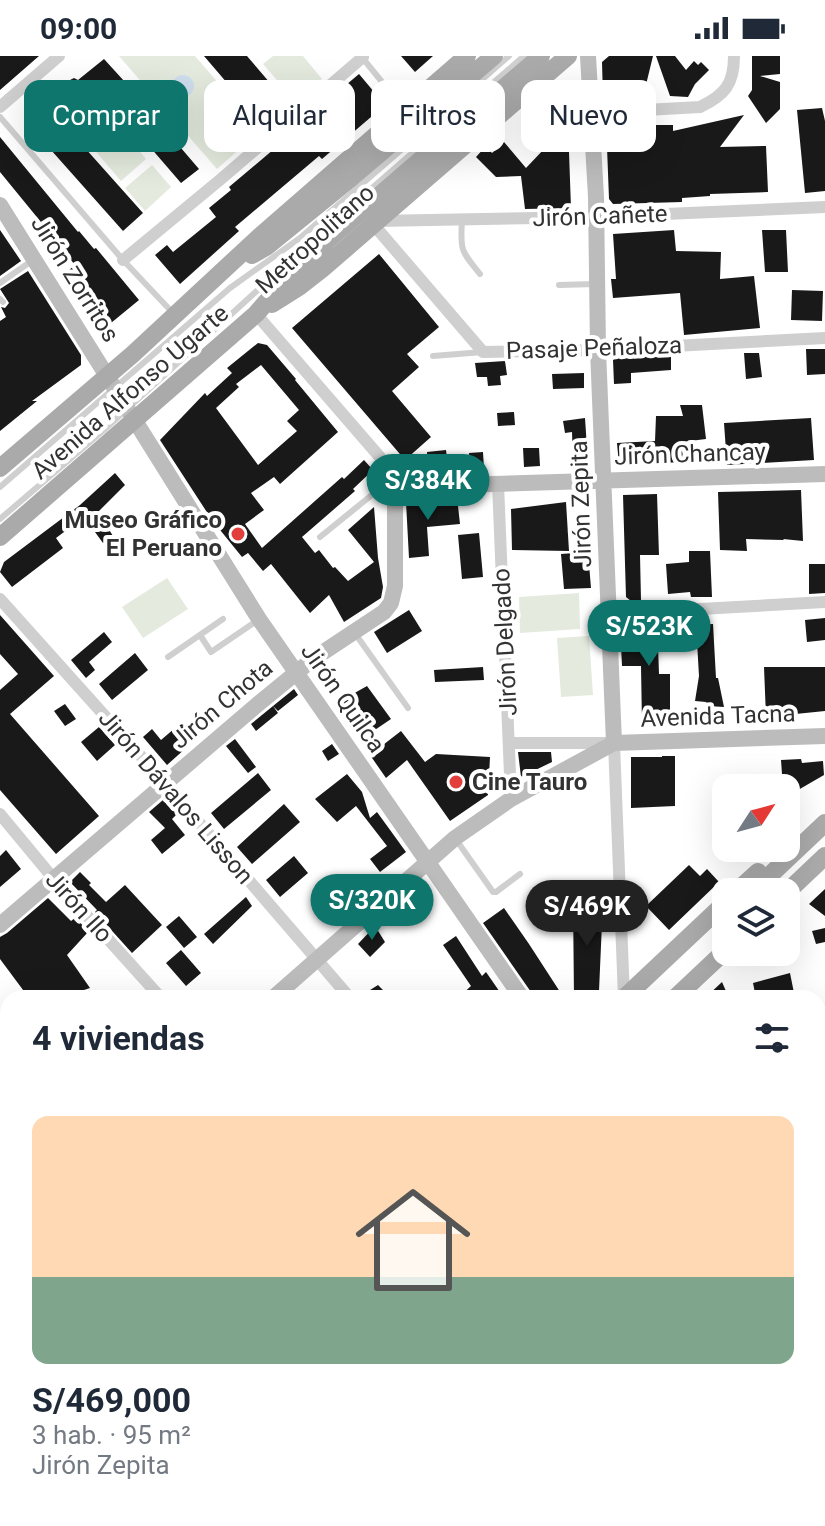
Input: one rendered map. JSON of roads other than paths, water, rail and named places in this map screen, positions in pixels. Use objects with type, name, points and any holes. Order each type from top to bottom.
[{"type":"main road","name":"Avenida Alfonso Ugarte","points":[[439,80],[467,56]]},
{"type":"main road","name":"Avenida Alfonso Ugarte","points":[[222,272],[266,247],[494,56]]},
{"type":"main road","name":"Avenida Alfonso Ugarte","points":[[256,314],[289,276],[329,239],[541,56]]},
{"type":"main road","name":"Avenida Alfonso Ugarte","points":[[0,537],[131,414],[256,314],[299,287],[568,56]]},
{"type":"main road","name":"Avenida Alfonso Ugarte","points":[[0,468],[111,382],[258,238],[371,140]]},
{"type":"main road","points":[[800,832],[825,809]]},
{"type":"main road","points":[[767,878],[825,823]]},
{"type":"main road","points":[[800,880],[825,856]]},
{"type":"main road","points":[[751,878],[768,862]]},
{"type":"main road","points":[[632,990],[712,915]]},
{"type":"main road","points":[[648,990],[712,930]]},
{"type":"main road","points":[[684,990],[712,963]]},
{"type":"street","points":[[0,107],[59,56]]},
{"type":"street","name":"Jirón Zepita","points":[[588,56],[589,80]]},
{"type":"street","points":[[656,109],[700,107],[715,100],[729,86],[734,72],[734,56]]},
{"type":"street","points":[[123,260],[362,57]]},
{"type":"street","name":"Jirón Zepita","points":[[593,152],[624,990]]},
{"type":"street","name":"Jirón Zorritos","points":[[0,205],[131,414]]},
{"type":"street","name":"Jirón Cañete","points":[[374,223],[825,207]]},
{"type":"street","name":"Pasaje Peñaloza","points":[[374,223],[483,352],[598,350],[825,338]]},
{"type":"street","points":[[256,314],[385,463],[395,487]]},
{"type":"street","name":"Jirón Quilca","points":[[131,414],[259,619],[516,990]]},
{"type":"street","name":"Jirón Chancay","points":[[395,487],[825,474]]},
{"type":"street","name":"Jirón Delgado","points":[[498,484],[511,799]]},
{"type":"street","name":"Jirón Chota","points":[[0,925],[313,659],[384,612],[394,595],[395,487]]},
{"type":"street","name":"Jirón Dávalos Lisson","points":[[0,599],[165,783],[343,990]]},
{"type":"street","points":[[609,614],[825,602]]},
{"type":"street","name":"Avenida Tacna","points":[[614,743],[825,736]]},
{"type":"street","points":[[509,743],[614,743]]},
{"type":"street","points":[[282,990],[455,838],[511,799],[614,743]]},
{"type":"street","name":"Jirón Ilo","points":[[0,814],[154,990]]},
{"type":"lane","name":"Metropolitano","points":[[0,487],[111,382],[230,288],[300,238],[509,56]]},
{"type":"lane","name":"Metropolitano","points":[[0,519],[131,414],[326,228],[524,56]]},
{"type":"lane","points":[[362,57],[381,80]]},
{"type":"lane","points":[[0,117],[175,316]]},
{"type":"lane","points":[[462,220],[462,250],[480,274]]},
{"type":"lane","points":[[0,283],[34,259]]},
{"type":"lane","points":[[559,285],[598,284]]},
{"type":"lane","points":[[433,356],[483,352]]},
{"type":"lane","points":[[320,537],[373,494],[395,487]]},
{"type":"lane","points":[[168,657],[223,619]]},
{"type":"lane","points":[[200,635],[211,652],[259,619]]},
{"type":"lane","points":[[354,632],[408,708]]},
{"type":"lane","points":[[455,838],[493,892],[520,874]]},
{"type":"water","points":[[183,75],[193,82],[193,90],[188,96],[188,80],[174,80]]},
{"type":"place","name":"Museo Gráfico El Peruano","points":[[238,534]]},
{"type":"place","name":"Cine Tauro","points":[[456,782]]}]
